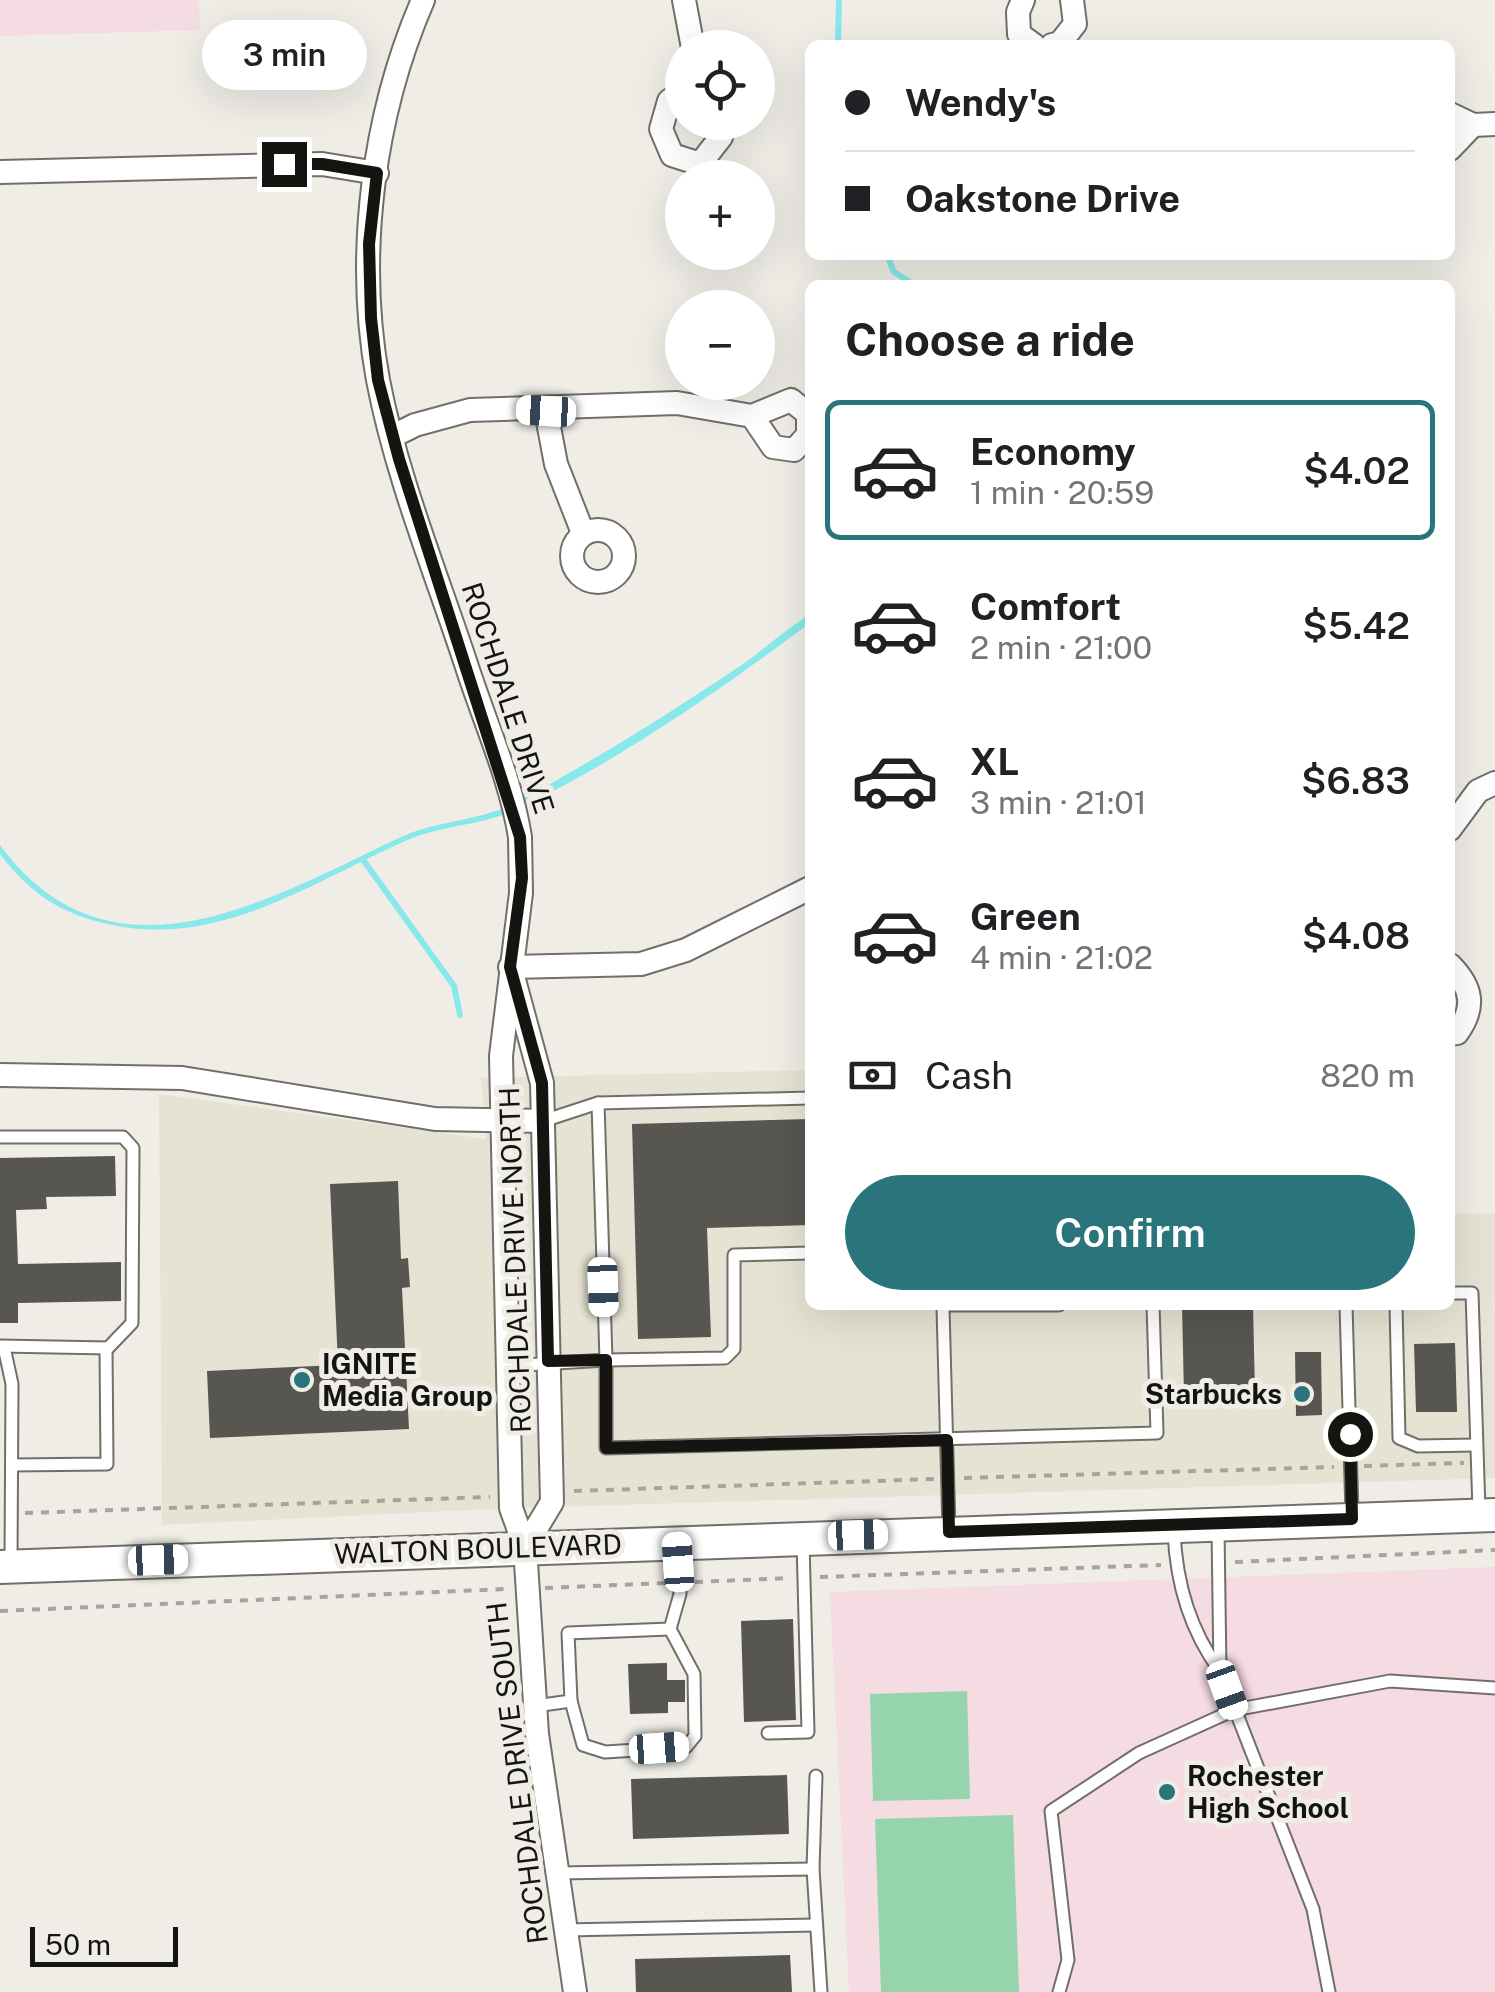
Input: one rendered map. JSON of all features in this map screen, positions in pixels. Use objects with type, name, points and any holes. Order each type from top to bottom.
[{"type":"main road","name":"WALTON BOULEVARD","points":[[6,1566],[1487,1515]]},
{"type":"street","name":"ROCHDALE DRIVE","points":[[423,0],[399,62],[377,173],[369,244],[371,318],[378,380],[393,436],[517,817],[522,878],[501,1056],[511,1496],[525,1547]]},
{"type":"street","points":[[684,0],[690,30]]},
{"type":"street","points":[[1023,0],[1018,12],[1019,34],[1027,40]]},
{"type":"street","points":[[1062,40],[1075,24],[1072,0]]},
{"type":"street","points":[[1455,115],[1484,124]]},
{"type":"street","points":[[1455,146],[1484,124]]},
{"type":"street","points":[[666,140],[672,155],[700,164],[719,140]]},
{"type":"street","points":[[0,172],[322,164],[377,173]]},
{"type":"street","points":[[393,436],[470,410],[546,411],[677,403],[752,416]]},
{"type":"street","points":[[546,411],[556,464],[583,533]]},
{"type":"street","points":[[1455,822],[1478,792],[1495,783]]},
{"type":"street","points":[[510,967],[641,964],[686,950],[805,890]]},
{"type":"street","name":"ROCHDALE DRIVE NORTH","points":[[510,967],[542,1083],[543,1121],[552,1502],[525,1547]]},
{"type":"street","points":[[1455,972],[1471,994],[1469,1016],[1455,1033]]},
{"type":"street","points":[[0,1075],[182,1078],[435,1119],[543,1121]]},
{"type":"street","name":"ROCHDALE DRIVE SOUTH","points":[[525,1547],[534,1706],[575,1992]]},
{"type":"lane","points":[[543,1121],[598,1103],[805,1098]]},
{"type":"lane","points":[[598,1103],[606,1448],[1156,1433],[1152,1310]]},
{"type":"lane","points":[[0,1137],[124,1137],[133,1148],[132,1323],[116,1344],[106,1348],[2,1347],[11,1514],[6,1566]]},
{"type":"lane","points":[[508,1366],[548,1361],[725,1358],[734,1350],[734,1255],[805,1253]]},
{"type":"lane","points":[[1455,1293],[1472,1293],[1476,1462],[1487,1515]]},
{"type":"lane","points":[[943,1310],[949,1532]]},
{"type":"lane","points":[[1346,1310],[1352,1519]]},
{"type":"lane","points":[[1396,1310],[1399,1438],[1418,1446],[1476,1445]]},
{"type":"lane","points":[[8,1473],[107,1464],[106,1348]]},
{"type":"lane","points":[[1218,1523],[1220,1671]]},
{"type":"lane","points":[[1174,1524],[1175,1564],[1195,1638],[1220,1671],[1313,1909],[1330,1992]]},
{"type":"lane","points":[[768,1734],[808,1732],[803,1537]]},
{"type":"lane","points":[[670,1629],[568,1633],[571,1702],[583,1745],[605,1752],[686,1746],[695,1736],[694,1674],[670,1629],[680,1582],[677,1542]]},
{"type":"lane","points":[[1059,1992],[1068,1960],[1051,1810],[1140,1754],[1234,1710],[1390,1681],[1495,1688]]},
{"type":"lane","points":[[534,1706],[571,1702]]},
{"type":"lane","points":[[816,1776],[813,1869],[821,1992]]},
{"type":"lane","points":[[556,1873],[813,1869]]},
{"type":"lane","points":[[565,1930],[816,1925]]},
{"type":"path","points":[[552,1492],[1476,1462]]},
{"type":"path","points":[[11,1514],[511,1496]]},
{"type":"path","points":[[1220,1563],[1495,1550]]},
{"type":"path","points":[[0,1611],[1175,1564]]},
{"type":"shaded area","points":[[0,0],[199,0],[200,30],[0,36]]},
{"type":"shaded area","points":[[805,1070],[805,1310],[1455,1310],[1455,1214],[1495,1213],[1495,1478],[492,1509],[162,1525],[159,1094],[486,1139],[481,1078]]},
{"type":"shaded area","name":"Rochester High School","points":[[1495,1567],[1495,1992],[849,1992],[830,1592]]},
{"type":"green space","points":[[967,1691],[970,1799],[873,1801],[870,1694]]},
{"type":"green space","points":[[1013,1815],[1019,1992],[881,1992],[875,1819]]},
{"type":"water","points":[[805,618],[805,627],[704,699],[553,791],[502,815],[418,836],[299,892],[227,919],[190,927],[152,929],[94,921],[63,909],[36,892],[0,854],[0,845],[44,891],[91,916],[141,925],[193,920],[246,906],[415,831],[517,802],[688,700]]},
{"type":"building","points":[[805,1119],[805,1225],[707,1228],[711,1337],[638,1339],[632,1124]]},
{"type":"building","points":[[115,1156],[116,1196],[46,1197],[47,1209],[16,1210],[18,1264],[121,1262],[121,1301],[18,1303],[18,1323],[0,1323],[0,1158]]},
{"type":"building","points":[[398,1181],[401,1259],[408,1258],[410,1287],[402,1288],[409,1429],[210,1438],[207,1371],[338,1365],[330,1184]]},
{"type":"building","points":[[1182,1310],[1253,1310],[1255,1394],[1184,1396]]},
{"type":"building","points":[[1455,1343],[1457,1412],[1416,1412],[1414,1344]]},
{"type":"building","points":[[1295,1352],[1321,1352],[1322,1415],[1296,1416]]},
{"type":"building","points":[[793,1619],[796,1720],[744,1722],[741,1621]]},
{"type":"building","points":[[667,1663],[667,1680],[685,1680],[685,1702],[668,1702],[668,1713],[630,1714],[628,1664]]},
{"type":"building","points":[[787,1775],[789,1834],[633,1839],[631,1779]]},
{"type":"building","points":[[790,1955],[792,1992],[636,1992],[635,1959]]},
{"type":"waterway","points":[[838,40],[839,0]]},
{"type":"waterway","points":[[889,260],[894,272],[907,280]]},
{"type":"waterway","points":[[364,861],[454,986],[460,1015]]},
{"type":"place","name":"IGNITE Media Group","points":[[302,1380]]},
{"type":"place","name":"Starbucks","points":[[1302,1394]]},
{"type":"place","name":"Rochester High School","points":[[1167,1792]]},
{"type":"route","points":[[284,164],[322,164],[377,173],[369,244],[378,380],[399,459],[517,817],[520,837],[522,878],[510,967],[542,1083],[548,1361],[606,1360],[606,1448],[947,1440],[949,1532],[1352,1519],[1350,1434]]}]
